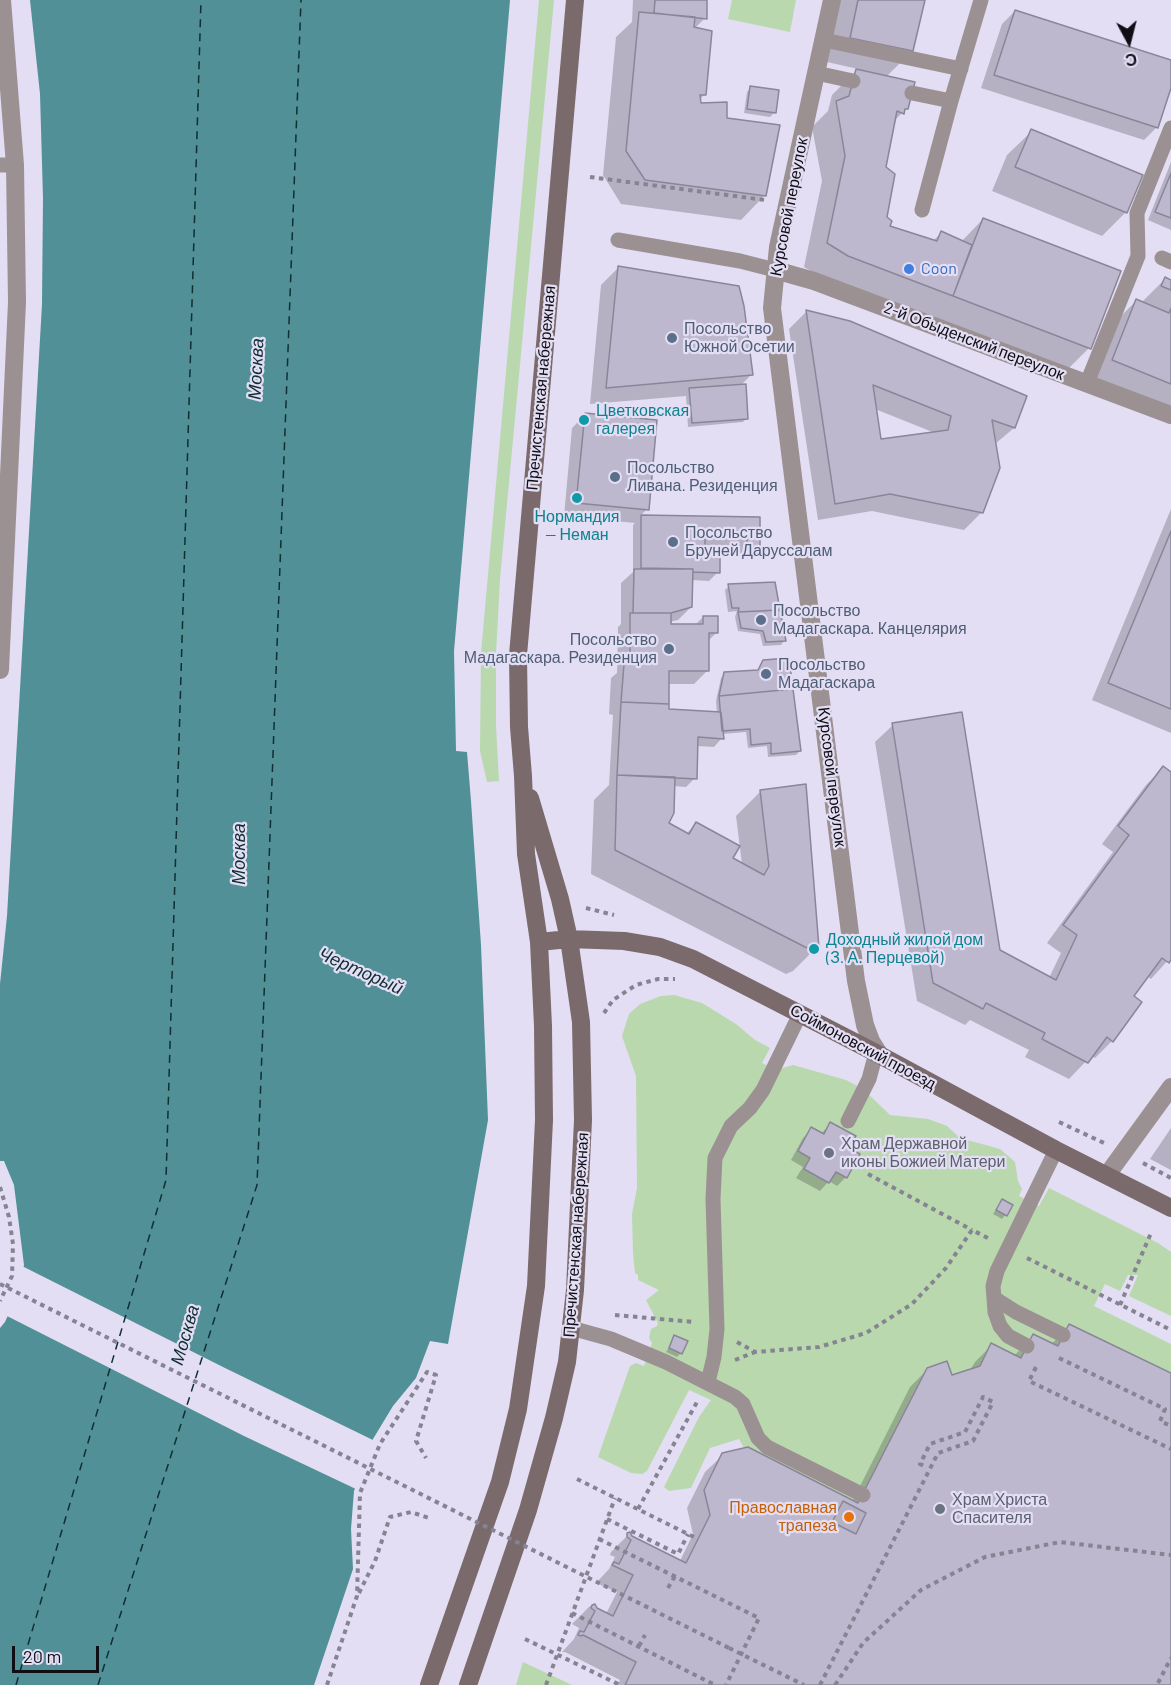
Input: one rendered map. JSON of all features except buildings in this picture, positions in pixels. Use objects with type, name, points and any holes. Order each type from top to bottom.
[{"type":"main road","name":"Пречистенская набережная","points":[[429,1685],[500,1482],[518,1409],[537,1274],[544,1120],[543,1026],[539,942],[526,854],[519,727],[518,655],[575,0]]},
{"type":"main road","name":"Пречистенская набережная","points":[[468,1685],[533,1494],[567,1362],[575,1290],[583,1120],[580,1022],[569,939],[547,852],[523,776]]},
{"type":"main road","name":"Соймоновский проезд","points":[[539,942],[569,939],[624,941],[660,947],[693,959],[1171,1208]]},
{"type":"street","points":[[0,670],[4,496],[16,302],[7,165],[2,0]]},
{"type":"street","name":"Курсовой переулок","points":[[832,0],[778,247],[772,308],[831,765],[856,981],[865,1024],[878,1054]]},
{"type":"street","name":"2-й Обыденский переулок","points":[[775,270],[814,281],[1171,415]]},
{"type":"street","points":[[1107,1174],[1171,1087]]},
{"type":"lane","points":[[922,210],[981,0]]},
{"type":"lane","points":[[824,40],[962,69]]},
{"type":"lane","points":[[816,73],[853,81]]},
{"type":"lane","points":[[912,93],[951,101]]},
{"type":"lane","points":[[1087,383],[1138,256],[1137,213],[1171,128]]},
{"type":"lane","points":[[618,240],[740,261],[775,270]]},
{"type":"lane","points":[[708,1382],[717,1329],[713,1199],[715,1158],[731,1126],[750,1108],[763,1090],[800,1014]]},
{"type":"lane","points":[[848,1121],[869,1079],[878,1054]]},
{"type":"lane","points":[[1027,1346],[1008,1336],[1000,1326],[995,1312],[993,1286],[1007,1248],[1056,1150]]},
{"type":"lane","points":[[994,1298],[1016,1312],[1063,1335]]},
{"type":"lane","points":[[571,1328],[611,1339],[708,1382],[743,1404],[758,1438],[767,1447],[863,1495]]},
{"type":"path","points":[[590,177],[770,200]]},
{"type":"path","points":[[868,1174],[972,1230],[1171,1330]]},
{"type":"path","points":[[0,1187],[9,1217],[13,1244],[12,1276],[0,1301]]},
{"type":"path","points":[[614,1315],[712,1323],[717,1329],[755,1352],[819,1347],[866,1333],[912,1304],[946,1268],[972,1230]]},
{"type":"path","points":[[1120,1305],[1151,1233]]},
{"type":"path","points":[[0,1284],[804,1685]]},
{"type":"path","points":[[1053,1356],[1166,1409],[1160,1421],[1171,1426]]},
{"type":"path","points":[[1038,1361],[1029,1381],[1171,1449]]},
{"type":"path","points":[[357,1596],[360,1493],[380,1444],[427,1372],[436,1375],[416,1441],[426,1458]]},
{"type":"path","points":[[638,1509],[708,1382]]},
{"type":"path","points":[[820,1685],[938,1452],[973,1441],[993,1402],[982,1397],[965,1432],[930,1444],[920,1464],[924,1467]]},
{"type":"path","points":[[577,1479],[698,1539]]},
{"type":"path","points":[[546,1685],[615,1498]]},
{"type":"path","points":[[327,1685],[357,1596],[375,1561],[390,1517],[411,1512],[432,1519]]},
{"type":"path","points":[[607,1519],[678,1554],[688,1534]]},
{"type":"path","points":[[600,1539],[759,1618],[726,1685]]},
{"type":"path","points":[[835,1685],[863,1643],[921,1590],[986,1557],[1060,1542],[1171,1555]]},
{"type":"path","points":[[668,1588],[675,1576]]},
{"type":"path","points":[[572,1613],[715,1685]]},
{"type":"path","points":[[639,1646],[645,1635]]},
{"type":"path","points":[[525,1639],[620,1685]]},
{"type":"path","points":[[1158,1683],[1171,1658]]},
{"type":"shaded area","points":[[539,0],[554,0],[500,579],[496,654],[499,781],[487,782],[480,751],[481,653]]},
{"type":"shaded area","points":[[732,0],[796,0],[790,32],[728,19]]},
{"type":"shaded area","points":[[674,995],[702,1003],[770,1048],[762,1063],[776,1070],[793,1065],[846,1080],[863,1089],[890,1115],[928,1119],[947,1126],[960,1138],[1000,1149],[1015,1162],[1018,1181],[1022,1189],[1019,1196],[1039,1206],[1049,1188],[1158,1243],[1171,1252],[1171,1316],[1129,1296],[1138,1275],[1128,1275],[1120,1291],[1105,1284],[1094,1306],[1171,1344],[1171,1373],[1069,1324],[1058,1346],[1033,1334],[1021,1358],[992,1343],[980,1366],[952,1375],[947,1362],[928,1368],[858,1503],[748,1447],[744,1448],[739,1439],[710,1448],[691,1488],[669,1491],[664,1487],[699,1417],[711,1400],[689,1390],[647,1471],[642,1474],[631,1473],[598,1457],[630,1366],[636,1363],[644,1366],[652,1343],[649,1338],[651,1329],[658,1323],[646,1300],[659,1290],[638,1280],[638,1275],[635,1273],[632,1214],[637,1188],[636,1076],[622,1036],[629,1014],[640,1004],[661,996]]},
{"type":"shaded area","points":[[523,1662],[538,1669],[572,1685],[516,1685]]},
{"type":"water","points":[[30,0],[510,0],[454,651],[456,751],[467,752],[471,801],[481,945],[488,1120],[448,1344],[430,1341],[416,1378],[393,1406],[373,1439],[354,1491],[351,1529],[353,1569],[314,1685],[0,1685],[0,1328],[17,1295],[24,1265],[14,1185],[4,1161],[0,1161],[0,984],[7,916],[42,304],[43,198],[40,94]]},
{"type":"pier","points":[[20,1265],[375,1441],[358,1490],[244,1436],[5,1315],[14,1294]]},
{"type":"ferry route","points":[[16,1685],[166,1180],[201,0]]},
{"type":"ferry route","points":[[98,1685],[257,1185],[301,0]]},
{"type":"place","name":"Coon","points":[[909,269]]},
{"type":"place","name":"Посольство Южной Осетии","points":[[672,338]]},
{"type":"place","name":"Цветковская галерея","points":[[584,420]]},
{"type":"place","name":"Посольство Ливана. Резиденция","points":[[615,477]]},
{"type":"place","name":"Нормандия — Неман","points":[[577,498]]},
{"type":"place","name":"Посольство Бруней Даруссалам","points":[[673,542]]},
{"type":"place","name":"Посольство Мадагаскара. Канцелярия","points":[[761,620]]},
{"type":"place","name":"Посольство Мадагаскара. Резиденция","points":[[669,649]]},
{"type":"place","name":"Посольство Мадагаскара","points":[[766,674]]},
{"type":"place","name":"Доходный жилой дом (З. А. Перцевой)","points":[[814,949]]},
{"type":"place","name":"Храм Державной иконы Божией Матери","points":[[829,1153]]},
{"type":"place","name":"Храм Христа Спасителя","points":[[940,1509]]},
{"type":"place","name":"Православная трапеза","points":[[849,1517]]},
{"type":"water label","name":"Москва","points":[[256,369]]},
{"type":"water label","name":"Москва","points":[[239,854]]},
{"type":"water label","name":"Черторый","points":[[361,971]]},
{"type":"water label","name":"Москва","points":[[185,1335]]}]
